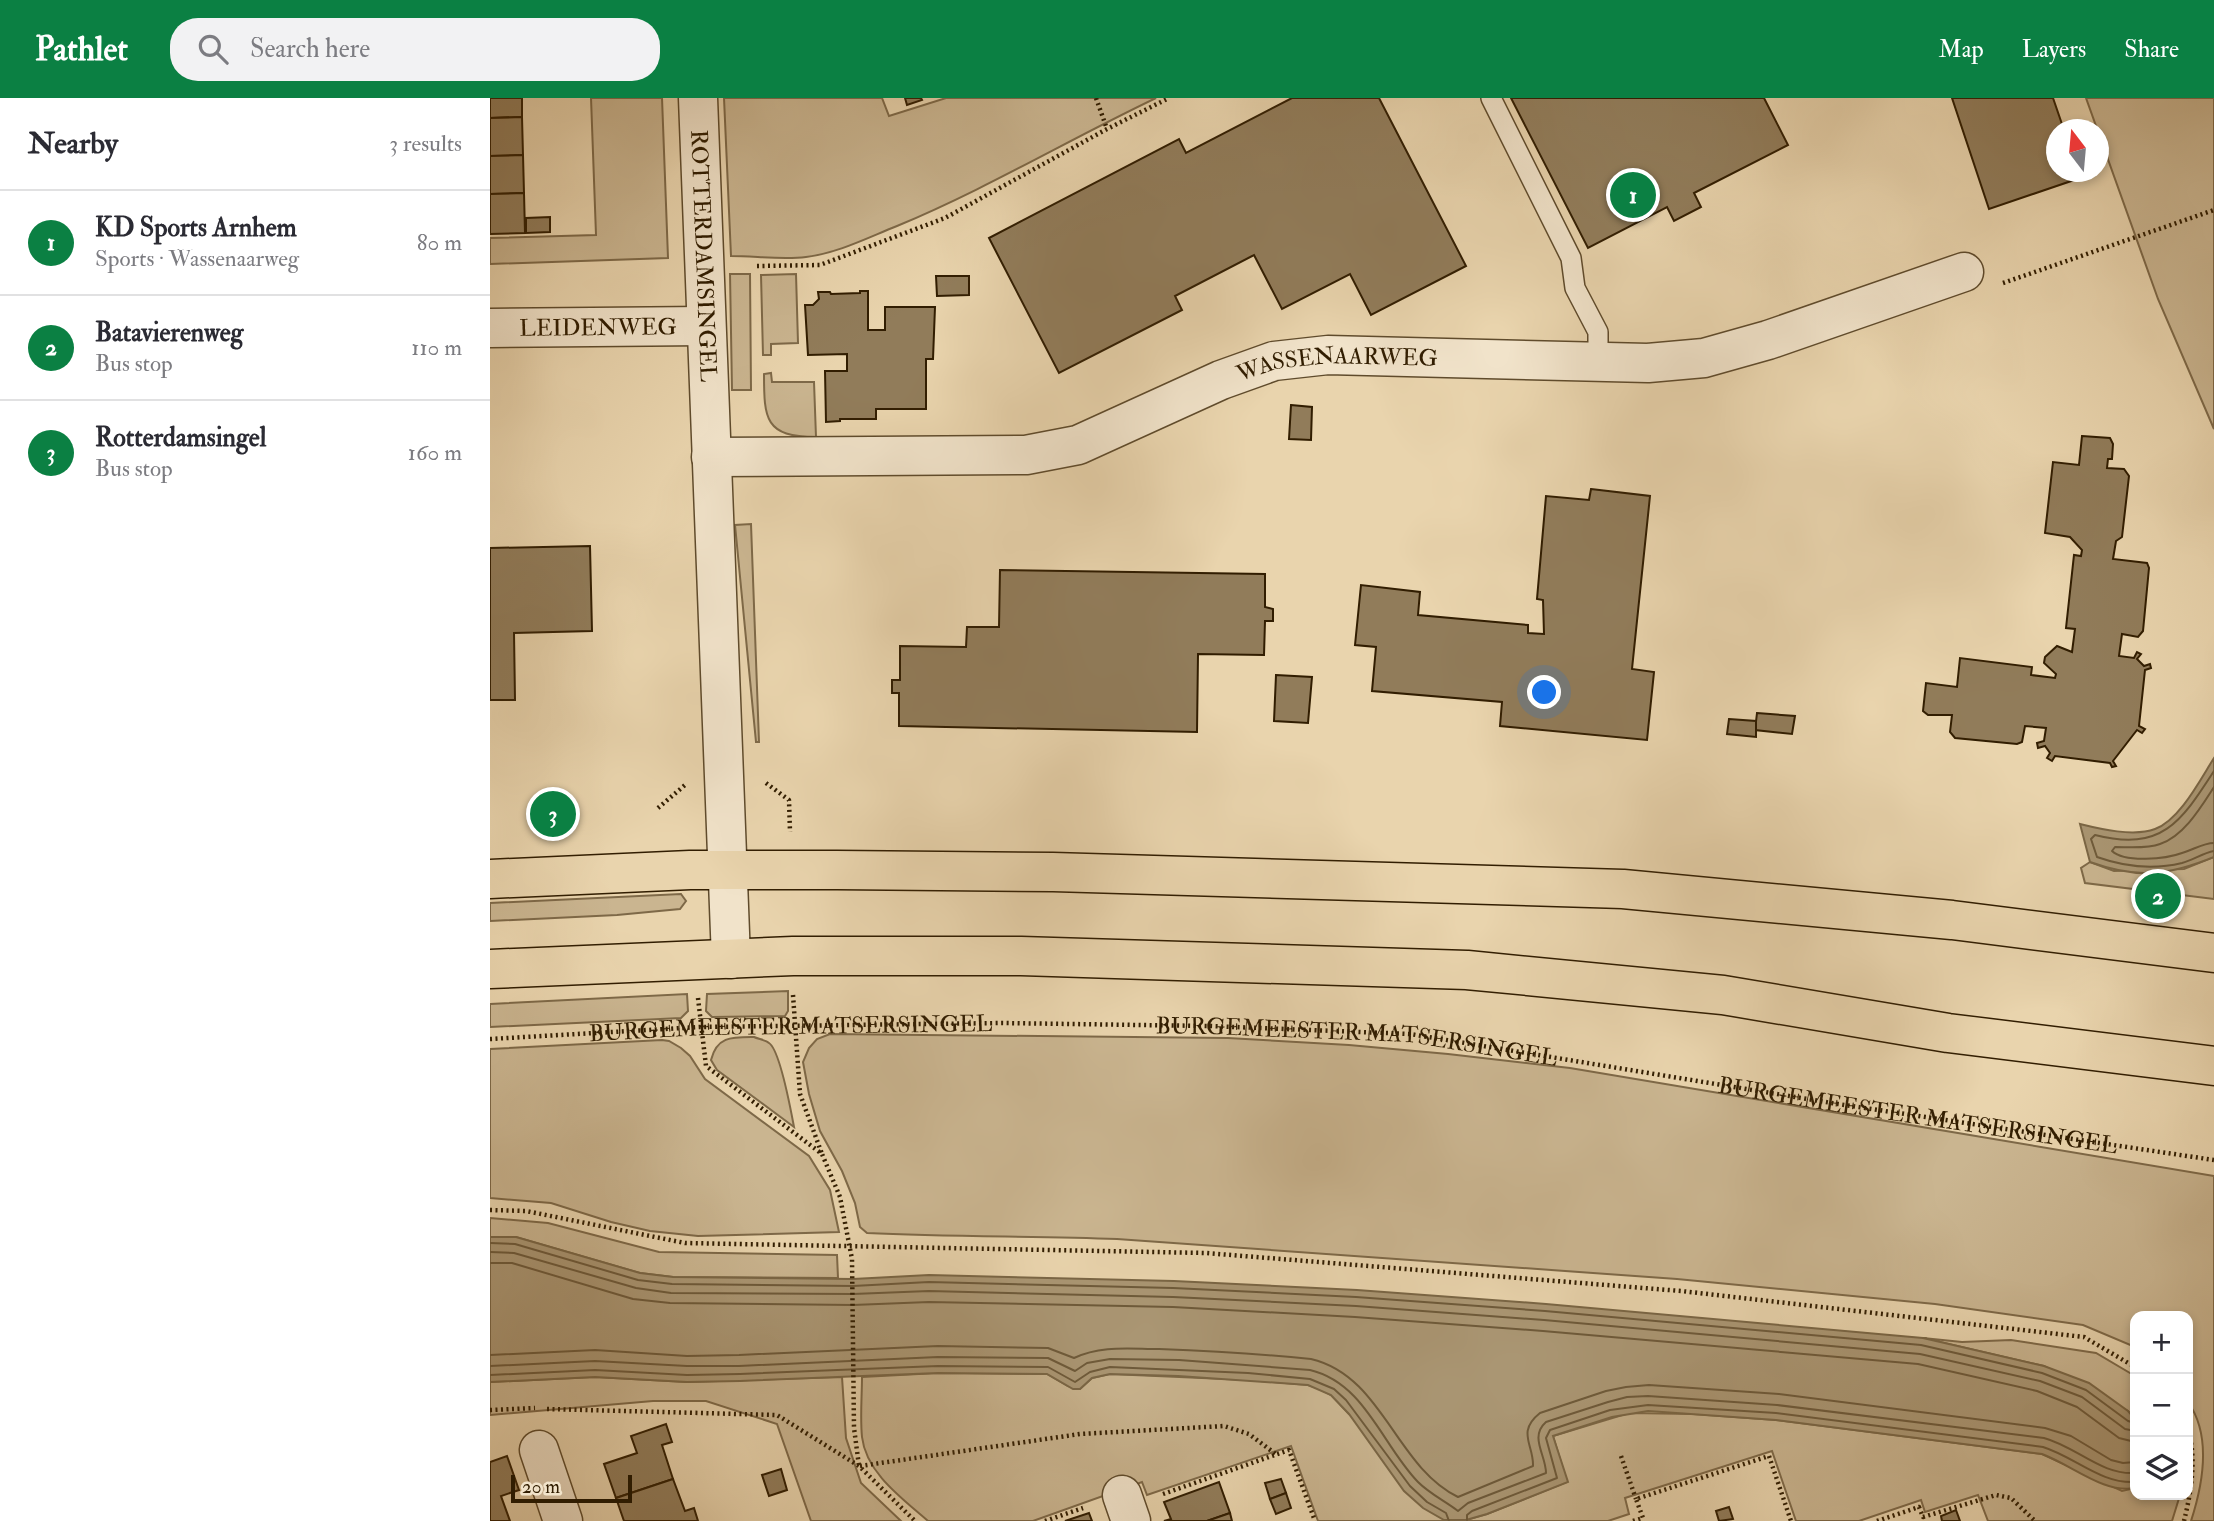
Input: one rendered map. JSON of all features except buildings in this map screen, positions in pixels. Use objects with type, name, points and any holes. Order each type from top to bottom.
[{"type":"main road","points":[[490,879],[728,870],[1053,872],[1623,889],[1952,920],[2214,953]]},
{"type":"main road","points":[[490,970],[732,958],[1021,956],[1467,970],[1723,995],[1948,1033],[2214,1066]]},
{"type":"street","name":"ROTTERDAMSINGEL","points":[[698,98],[732,958]]},
{"type":"street","name":"WASSENAARWEG","points":[[711,457],[1026,454],[1077,444],[1221,380],[1274,361],[1328,355],[1675,362],[1732,352],[1964,272]]},
{"type":"street","name":"LEIDENWEG","points":[[490,328],[705,326]]},
{"type":"street","points":[[539,1450],[563,1521]]},
{"type":"lane","points":[[1491,98],[1571,258],[1575,289],[1598,332],[1598,362]]},
{"type":"path","points":[[1096,98],[1107,129]]},
{"type":"path","points":[[757,266],[820,265],[945,218],[1169,98]]},
{"type":"path","points":[[1964,272],[1972,293],[2214,210]]},
{"type":"path","name":"BURGEMEESTER MATSERSINGEL","points":[[490,1039],[700,1027],[1002,1023],[1410,1034],[1838,1104],[2214,1160]]},
{"type":"path","points":[[794,1025],[800,1094],[840,1197],[852,1259],[854,1428],[859,1466]]},
{"type":"path","points":[[700,1027],[706,1066],[822,1154]]},
{"type":"path","points":[[490,1210],[526,1211],[685,1243],[1206,1254],[1681,1291],[2084,1337],[2130,1364]]},
{"type":"path","points":[[490,1410],[525,1408],[777,1415],[859,1466],[915,1521]]},
{"type":"path","points":[[859,1466],[1080,1434],[1224,1426],[1249,1434],[1277,1455]]},
{"type":"path","points":[[2185,1521],[2191,1493],[2190,1437]]},
{"type":"path","points":[[1126,1508],[1138,1489],[1143,1501],[1289,1450],[1315,1521]]},
{"type":"path","points":[[1621,1456],[1643,1519],[1633,1521]]},
{"type":"path","points":[[1636,1499],[1769,1456],[1791,1521]]},
{"type":"path","points":[[1877,1521],[1919,1507],[1923,1517],[1996,1495],[2011,1498],[2035,1521]]},
{"type":"shaded area","points":[[591,98],[662,98],[668,258],[490,264],[490,238],[596,235]]},
{"type":"shaded area","points":[[724,98],[882,98],[889,116],[946,98],[1156,98],[963,196],[897,226],[830,252],[788,258],[731,256]]},
{"type":"shaded area","points":[[2086,98],[2214,98],[2214,429],[2158,299],[2109,162],[2109,119],[2094,119]]},
{"type":"shaded area","points":[[730,274],[750,274],[751,390],[732,390]]},
{"type":"shaded area","points":[[796,274],[798,343],[771,344],[771,355],[763,355],[761,275]]},
{"type":"shaded area","points":[[771,373],[772,382],[814,382],[816,437],[786,433],[771,422],[765,403],[764,374]]},
{"type":"shaded area","points":[[751,524],[759,742],[756,742],[735,525]]},
{"type":"shaded area","points":[[2214,857],[2214,899],[2085,883],[2081,868],[2090,862],[2114,871],[2184,869]]},
{"type":"shaded area","points":[[681,894],[686,901],[680,909],[490,921],[490,903]]},
{"type":"shaded area","points":[[788,991],[788,1011],[785,1016],[712,1017],[706,1011],[707,994]]},
{"type":"shaded area","points":[[687,994],[688,1011],[681,1018],[490,1027],[490,1004]]},
{"type":"shaded area","points":[[830,1034],[1228,1038],[1448,1054],[1570,1068],[2214,1176],[2214,1521],[2191,1521],[2199,1492],[2203,1460],[2200,1430],[2193,1410],[2193,1311],[2130,1311],[2130,1345],[2083,1325],[1935,1304],[1677,1279],[1117,1239],[867,1233],[860,1227],[855,1203],[842,1171],[820,1131],[809,1094],[803,1062],[809,1048],[817,1039]]},
{"type":"shaded area","points":[[754,1037],[769,1043],[777,1057],[794,1127],[717,1070],[711,1060],[721,1042],[732,1038]]},
{"type":"shaded area","points":[[662,1040],[681,1048],[690,1056],[705,1079],[809,1156],[830,1190],[839,1232],[698,1236],[650,1231],[551,1203],[490,1198],[490,1049]]},
{"type":"shaded area","points":[[490,1218],[548,1223],[659,1252],[837,1255],[838,1278],[673,1277],[640,1273],[516,1237],[490,1237]]},
{"type":"shaded area","points":[[1923,1338],[1962,1342],[2011,1340],[2096,1353],[2130,1373],[2130,1413],[2044,1366]]},
{"type":"shaded area","points":[[938,1373],[1047,1374],[1068,1386],[1080,1389],[1092,1378],[1110,1374],[1308,1385],[1331,1395],[1466,1520],[1567,1482],[1553,1436],[1629,1413],[1776,1420],[2042,1454],[2122,1491],[2130,1489],[2130,1500],[2178,1500],[2172,1521],[1988,1521],[1978,1495],[1925,1512],[1921,1500],[1859,1521],[1796,1521],[1772,1451],[1625,1498],[1629,1514],[1608,1521],[1318,1521],[1291,1446],[1147,1495],[1142,1482],[1033,1521],[928,1521],[887,1484],[870,1462],[862,1437],[862,1377]]},
{"type":"shaded area","points":[[595,1377],[687,1382],[842,1377],[846,1438],[861,1483],[901,1521],[811,1521],[777,1424],[706,1401],[653,1401],[490,1415],[490,1382]]},
{"type":"water","points":[[2214,758],[2214,857],[2182,868],[2152,873],[2123,871],[2090,862],[2080,824],[2127,832],[2155,829],[2181,808]]},
{"type":"water","points":[[490,1237],[516,1237],[640,1273],[673,1277],[853,1279],[929,1275],[1174,1281],[1357,1290],[1923,1338],[2044,1366],[2089,1383],[2130,1413],[2130,1488],[2100,1483],[2042,1454],[1776,1420],[1648,1411],[1612,1417],[1553,1436],[1568,1482],[1487,1514],[1466,1520],[1444,1520],[1423,1508],[1404,1491],[1349,1414],[1331,1395],[1308,1385],[1110,1374],[1092,1378],[1080,1389],[1073,1389],[1047,1374],[938,1373],[740,1381],[687,1382],[595,1377],[490,1382]]},
{"type":"place","name":"KD Sports Arnhem","points":[[1633,195]]},
{"type":"place","name":"Rotterdamsingel","points":[[553,814]]},
{"type":"place","name":"Batavierenweg","points":[[2158,896]]}]
